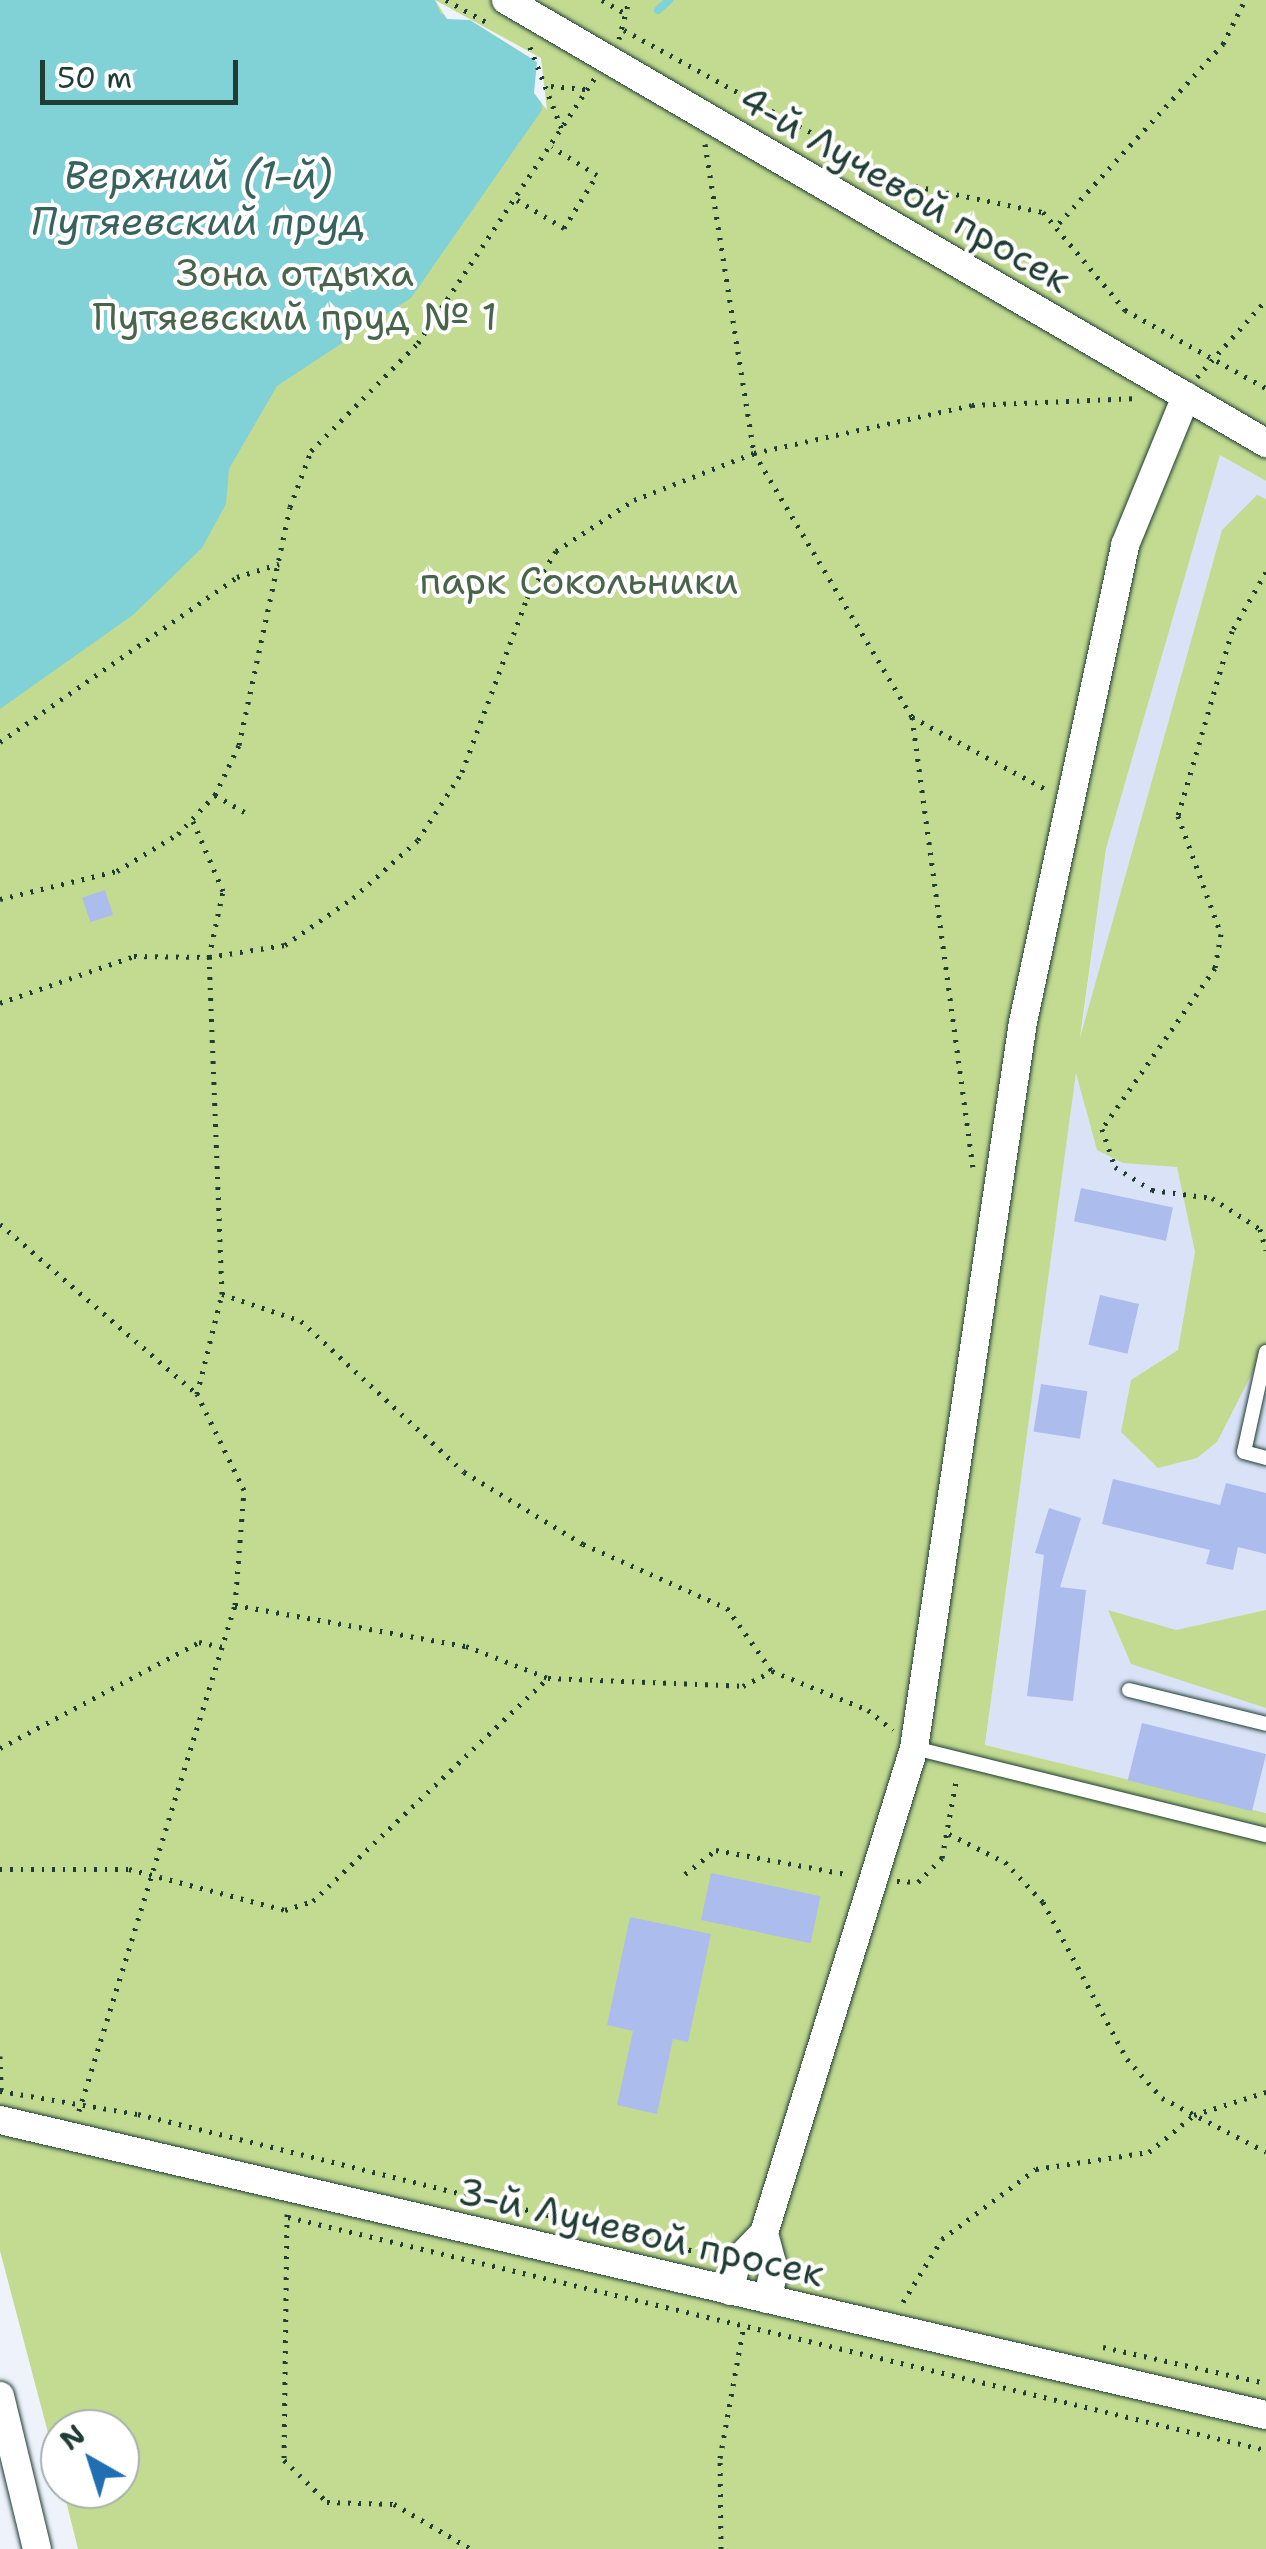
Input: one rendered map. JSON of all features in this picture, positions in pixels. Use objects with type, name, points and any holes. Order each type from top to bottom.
[{"type":"street","name":"4-й Лучевой просек","points":[[506,0],[1266,443]]},
{"type":"street","points":[[764,2232],[774,2271],[749,2295],[736,2262],[764,2232],[878,1880],[914,1748],[988,1230],[1070,802],[1125,545],[1186,396]]},
{"type":"street","name":"3-й Лучевой просек","points":[[0,2120],[72,2136],[289,2204],[749,2295],[1266,2414]]},
{"type":"street","points":[[0,2396],[37,2549]]},
{"type":"lane","points":[[1266,1352],[1244,1452],[1266,1458]]},
{"type":"lane","points":[[1130,1690],[1266,1724]]},
{"type":"lane","points":[[914,1748],[1266,1835]]},
{"type":"path","points":[[446,0],[496,28]]},
{"type":"path","points":[[602,0],[626,14]]},
{"type":"path","points":[[629,0],[624,30],[884,175],[1059,224],[1101,290],[1266,388]]},
{"type":"path","points":[[1059,224],[1222,44],[1244,0]]},
{"type":"path","points":[[512,37],[536,52],[551,86],[562,132]]},
{"type":"path","points":[[0,899],[118,871],[194,821],[215,795],[240,745],[290,507],[318,442],[418,343],[517,200],[607,58]]},
{"type":"path","points":[[551,86],[589,89]]},
{"type":"path","points":[[700,113],[754,453],[912,716],[976,1190]]},
{"type":"path","points":[[517,200],[564,228],[597,175],[552,147]]},
{"type":"path","points":[[0,1003],[134,956],[209,958],[285,944],[418,840],[462,772],[526,598],[556,551],[634,500],[754,453],[972,405],[1186,396],[1210,353],[1266,300]]},
{"type":"path","points":[[0,742],[237,577],[280,564]]},
{"type":"path","points":[[1266,572],[1232,631],[1178,816],[1221,934],[1215,968],[1102,1128],[1114,1167],[1152,1190],[1212,1198],[1260,1229],[1266,1250]]},
{"type":"path","points":[[912,716],[1070,802]]},
{"type":"path","points":[[215,795],[244,812]]},
{"type":"path","points":[[194,821],[223,891],[209,958],[222,1294],[197,1394]]},
{"type":"path","points":[[0,1224],[197,1394],[244,1490],[234,1605],[72,2136]]},
{"type":"path","points":[[222,1294],[301,1320],[464,1472],[583,1544],[728,1608],[772,1671],[868,1710],[914,1748]]},
{"type":"path","points":[[234,1605],[466,1646],[548,1678],[743,1686],[772,1671]]},
{"type":"path","points":[[0,1748],[200,1642],[222,1647]]},
{"type":"path","points":[[0,1868],[151,1877],[285,1910],[312,1901],[548,1678]]},
{"type":"path","points":[[685,1874],[716,1850],[878,1880],[918,1882],[949,1834],[959,1759]]},
{"type":"path","points":[[949,1834],[1005,1862],[1043,1902],[1127,2059],[1162,2098],[1266,2152]]},
{"type":"path","points":[[0,2056],[0,2093],[82,2102],[736,2262]]},
{"type":"path","points":[[903,2302],[942,2239],[1036,2169],[1150,2152],[1194,2115],[1266,2092]]},
{"type":"path","points":[[267,2212],[289,2204],[744,2326],[1266,2450]]},
{"type":"path","points":[[289,2204],[284,2460],[327,2502],[394,2504],[471,2549]]},
{"type":"path","points":[[720,2549],[720,2458],[749,2295]]},
{"type":"path","points":[[884,2298],[922,2306]]},
{"type":"path","points":[[1094,2345],[1266,2383]]},
{"type":"shaded area","points":[[1220,454],[1266,481],[1266,1813],[985,1746],[1106,849]]},
{"type":"green space","name":"парк Сокольники","points":[[0,0],[1266,0],[1266,481],[1220,455],[1106,849],[1080,1038],[1222,530],[1257,495],[1266,499],[1266,1346],[1217,1442],[1197,1458],[1158,1468],[1121,1432],[1131,1380],[1178,1350],[1195,1252],[1177,1167],[1123,1163],[1097,1150],[1076,1073],[985,1745],[1266,1813],[1266,2549],[78,2549],[68,2509],[140,2509],[140,2409],[42,2409],[0,2251]]},
{"type":"green space","points":[[1108,1610],[1176,1630],[1266,1610],[1266,1708],[1131,1664]]},
{"type":"water","name":"Верхний (1-й) Путяевский пруд","points":[[0,0],[435,0],[441,14],[470,20],[537,62],[542,110],[411,298],[277,386],[229,469],[226,504],[202,548],[133,615],[0,709]]},
{"type":"pier","points":[[435,0],[541,58],[547,110],[534,93],[537,62],[470,20],[447,19]]},
{"type":"building","points":[[105,890],[113,915],[90,922],[82,897]]},
{"type":"building","points":[[1081,1188],[1173,1208],[1166,1241],[1074,1221]]},
{"type":"building","points":[[1100,1295],[1139,1304],[1128,1354],[1089,1345]]},
{"type":"building","points":[[1041,1384],[1087,1391],[1080,1439],[1033,1431]]},
{"type":"building","points":[[1113,1479],[1220,1505],[1226,1483],[1266,1493],[1266,1554],[1238,1547],[1233,1570],[1206,1564],[1210,1550],[1102,1524]]},
{"type":"building","points":[[1049,1508],[1081,1518],[1060,1587],[1086,1590],[1073,1701],[1027,1696],[1044,1555],[1035,1553]]},
{"type":"building","points":[[1142,1723],[1266,1754],[1252,1811],[1128,1780]]},
{"type":"building","points":[[711,1873],[821,1896],[811,1943],[701,1920]]},
{"type":"building","points":[[630,1917],[711,1934],[688,2042],[673,2039],[657,2114],[617,2105],[633,2031],[607,2025]]},
{"type":"waterway","points":[[658,10],[669,0]]},
{"type":"park label","name":"Зона отдыха Путяевский пруд № 1","points":[[295,295]]}]
